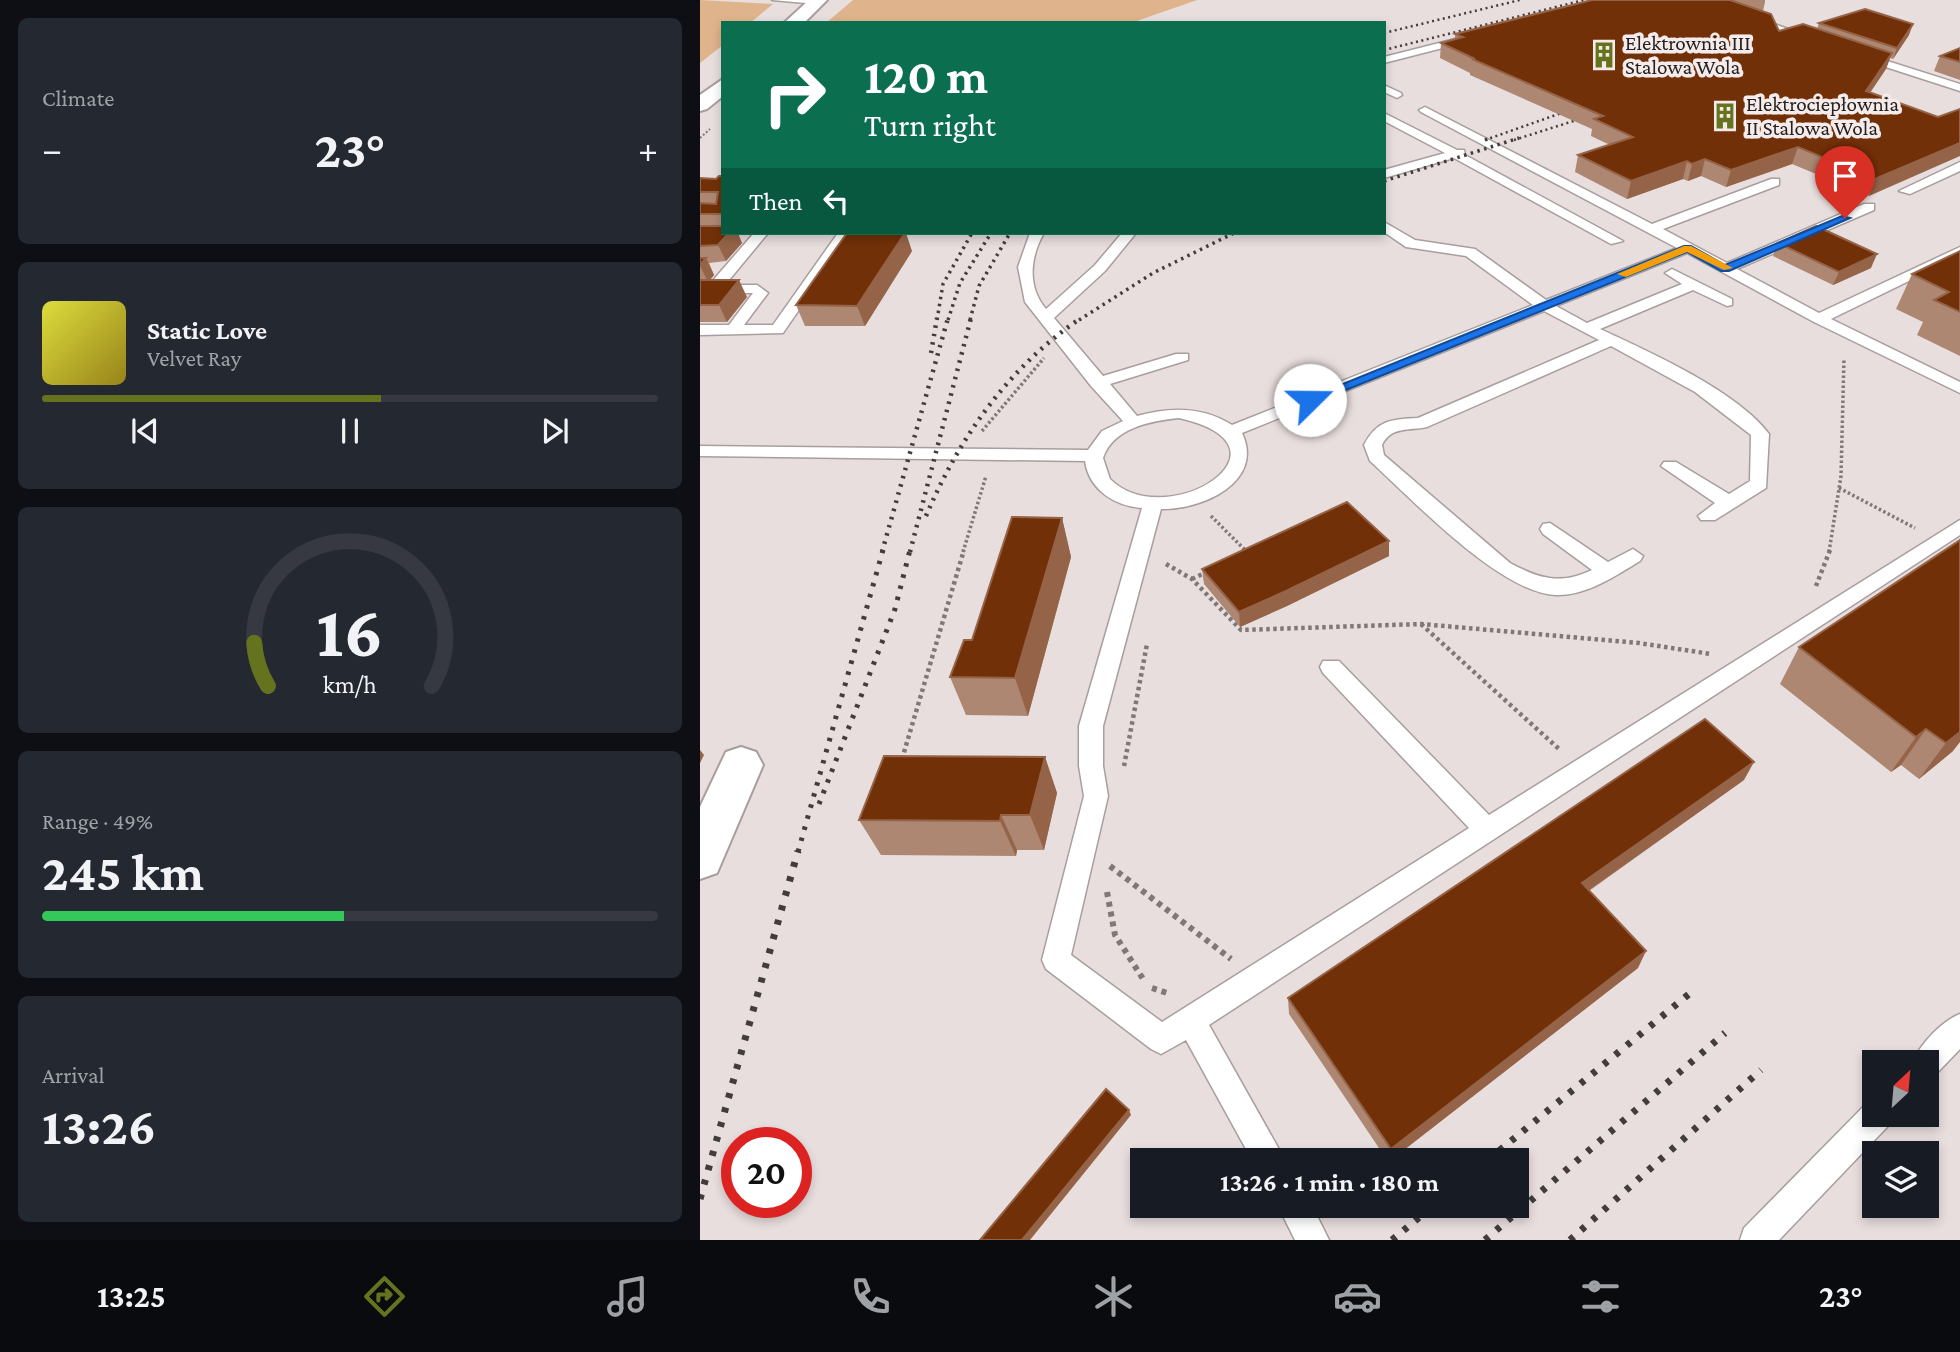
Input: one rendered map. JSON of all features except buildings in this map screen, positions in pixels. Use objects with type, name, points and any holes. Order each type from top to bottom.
[{"type":"main road","points":[[795,21],[818,1]]},
{"type":"main road","points":[[700,105],[721,87]]},
{"type":"main road","points":[[700,859],[741,765]]},
{"type":"lane","points":[[777,0],[818,1]]},
{"type":"lane","points":[[1696,0],[1828,44]]},
{"type":"lane","points":[[1386,59],[1475,37]]},
{"type":"lane","points":[[1854,53],[1960,88]]},
{"type":"lane","points":[[1947,84],[1960,78]]},
{"type":"lane","points":[[1386,90],[1397,95]]},
{"type":"lane","points":[[1425,110],[1819,319],[1960,388]]},
{"type":"lane","points":[[1386,117],[1616,241]]},
{"type":"lane","points":[[1386,173],[1488,145]]},
{"type":"lane","points":[[1905,191],[1960,166]]},
{"type":"lane","points":[[1651,229],[1775,182]]},
{"type":"lane","points":[[1725,269],[1869,207]]},
{"type":"lane","points":[[1386,227],[1411,244],[1470,252],[1512,280],[1518,289],[1587,329],[1613,340],[1742,418],[1760,434],[1759,484],[1708,516]]},
{"type":"lane","points":[[735,236],[747,235]]},
{"type":"lane","points":[[707,289],[731,268],[758,235]]},
{"type":"lane","points":[[700,330],[778,330],[844,235]]},
{"type":"lane","points":[[1036,235],[1024,261],[1025,282],[1032,302],[1097,383],[1132,421]]},
{"type":"lane","points":[[1046,317],[1100,268],[1127,235]]},
{"type":"lane","points":[[1425,246],[1443,259]]},
{"type":"lane","points":[[1231,431],[1688,248]]},
{"type":"lane","points":[[1819,319],[1960,251]]},
{"type":"lane","points":[[710,268],[731,268]]},
{"type":"lane","points":[[1672,273],[1727,302]]},
{"type":"lane","points":[[1587,329],[1695,284]]},
{"type":"lane","points":[[707,289],[757,289],[761,293],[733,330]]},
{"type":"lane","points":[[1613,340],[1421,423],[1397,424],[1379,433],[1373,445],[1376,457],[1503,568],[1526,582],[1557,588],[1574,588],[1633,556]]},
{"type":"lane","points":[[1097,383],[1182,357]]},
{"type":"lane","points":[[1163,414],[1187,414],[1209,418],[1231,431],[1240,444],[1241,459],[1235,473],[1221,486],[1202,496],[1178,503],[1153,504],[1131,500],[1114,493],[1101,482],[1095,469],[1095,456],[1108,436],[1132,421],[1163,414]]},
{"type":"lane","points":[[700,451],[1095,456]]},
{"type":"lane","points":[[1670,466],[1729,503]]},
{"type":"lane","points":[[1153,504],[1091,726],[1091,765],[1096,796],[1056,960],[1161,1039],[1187,1007],[1487,830],[1960,526]]},
{"type":"lane","points":[[1550,529],[1607,571]]},
{"type":"lane","points":[[1331,667],[1487,830]]},
{"type":"lane","points":[[1187,1007],[1263,1148]]},
{"type":"lane","points":[[1939,1050],[1960,1028]]},
{"type":"lane","points":[[1756,1240],[1865,1127]]},
{"type":"lane","points":[[1301,1218],[1313,1240]]},
{"type":"path","points":[[982,432],[1016,388],[1063,340]]},
{"type":"path","points":[[1812,594],[1834,545],[1844,352]]},
{"type":"path","points":[[901,762],[989,468]]},
{"type":"path","points":[[1839,488],[1919,530],[1908,537]]},
{"type":"path","points":[[1203,508],[1248,553],[1237,558]]},
{"type":"path","points":[[1160,576],[1163,562],[1192,579],[1241,630],[1421,624],[1639,643],[1722,656],[1711,663]]},
{"type":"path","points":[[1192,579],[1214,569]]},
{"type":"path","points":[[1421,624],[1566,755]]},
{"type":"path","points":[[1124,768],[1150,631]]},
{"type":"path","points":[[1106,874],[1106,864],[1238,964]]},
{"type":"path","points":[[1107,884],[1115,935],[1141,979],[1153,989],[1169,994],[1187,1007]]},
{"type":"shaded area","points":[[700,0],[773,4],[752,21],[721,21],[721,47],[700,63]]},
{"type":"shaded area","points":[[853,0],[1197,0],[1137,21],[828,21]]},
{"type":"railway","points":[[1386,33],[1520,0]]},
{"type":"railway","points":[[1386,50],[1584,0]]},
{"type":"railway","points":[[1490,138],[1485,140],[1570,110]]},
{"type":"railway","points":[[1514,140],[1586,117]]},
{"type":"railway","points":[[1386,180],[1519,138]]},
{"type":"railway","points":[[937,320],[943,284],[971,235]]},
{"type":"railway","points":[[948,320],[960,283],[990,235]]},
{"type":"railway","points":[[970,320],[979,286],[1009,235]]},
{"type":"railway","points":[[1079,320],[1153,273],[1230,235]]},
{"type":"railway","points":[[931,353],[937,318]]},
{"type":"railway","points":[[882,552],[948,318]]},
{"type":"railway","points":[[910,552],[971,318]]},
{"type":"railway","points":[[926,516],[954,458],[989,405],[1031,358],[1081,318]]},
{"type":"railway","points":[[798,852],[883,550]]},
{"type":"railway","points":[[819,804],[895,609],[910,550]]},
{"type":"railway","points":[[700,1199],[798,851]]},
{"type":"railway","points":[[1503,1148],[1689,994]]},
{"type":"railway","points":[[1485,1240],[1725,1033]]},
{"type":"railway","points":[[1570,1240],[1761,1070]]},
{"type":"railway","points":[[1392,1240],[1419,1218]]},
{"type":"slow traffic","points":[[1622,274],[1688,248],[1725,269],[1728,268]]},
{"type":"place","name":"Elektrownia III Stalowa Wola","points":[[1604,55]]},
{"type":"place","name":"Elektrociepłownia II Stalowa Wola","points":[[1725,116]]},
{"type":"route","points":[[1310,400],[1688,248],[1725,269],[1845,218]]}]
